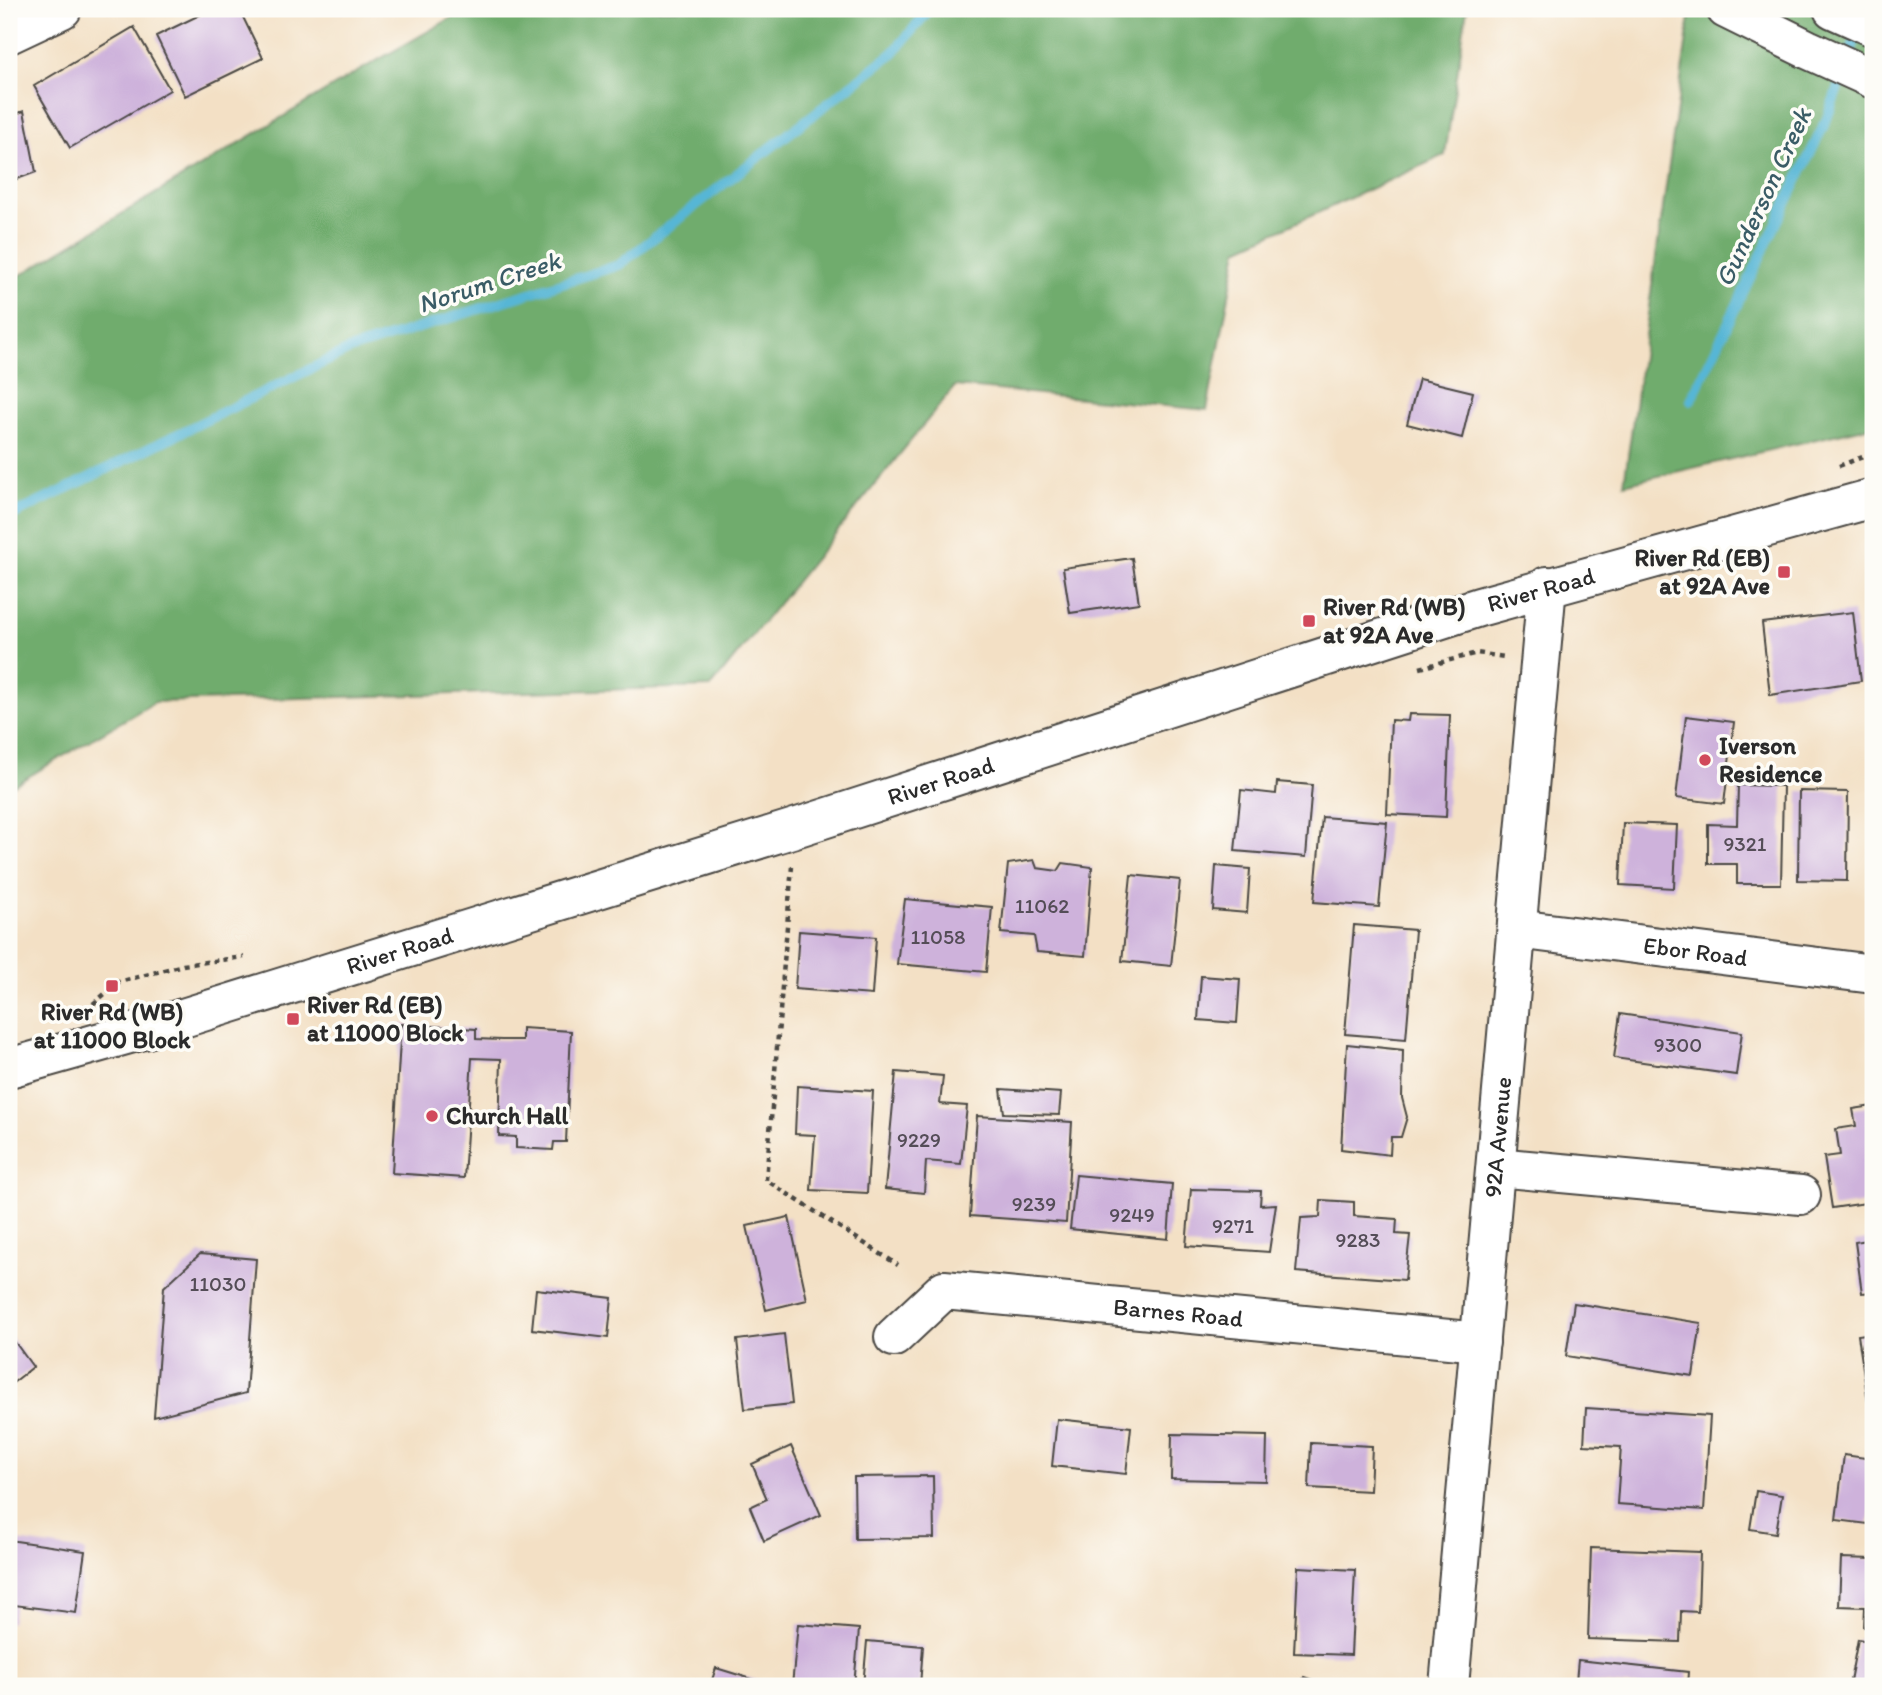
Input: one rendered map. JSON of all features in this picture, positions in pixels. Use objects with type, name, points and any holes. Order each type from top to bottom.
[{"type":"main road","points":[[9,34],[62,9]]},
{"type":"main road","points":[[1726,9],[1873,79]]},
{"type":"main road","points":[[1833,9],[1873,27]]},
{"type":"main road","name":"River Road","points":[[9,1068],[167,1023],[795,828],[1547,586],[1873,498]]},
{"type":"main road","name":"92A Avenue","points":[[1449,1686],[1547,586]]},
{"type":"main road","name":"Ebor Road","points":[[1517,929],[1873,974]]},
{"type":"main road","points":[[1496,1167],[1801,1195]]},
{"type":"main road","name":"Barnes Road","points":[[894,1337],[944,1290],[1480,1342]]},
{"type":"path","points":[[795,828],[766,1180],[898,1265]]},
{"type":"green space","points":[[467,9],[1467,9],[1445,155],[1238,249],[1207,410],[955,386],[711,687],[155,702],[9,788],[9,282],[357,72]]},
{"type":"green space","points":[[1691,9],[1873,9],[1873,426],[1624,484]]},
{"type":"building","points":[[212,9],[239,9],[263,58],[185,96],[156,36]]},
{"type":"building","points":[[134,27],[170,90],[70,148],[34,86]]},
{"type":"building","points":[[24,111],[36,172],[9,182],[9,116]]},
{"type":"building","points":[[1419,379],[1473,392],[1462,438],[1407,424]]},
{"type":"building","points":[[1132,558],[1139,603],[1070,613],[1063,568]]},
{"type":"building","points":[[1853,612],[1861,681],[1770,695],[1762,623]]},
{"type":"building","points":[[1409,714],[1450,715],[1446,817],[1387,814],[1391,720],[1408,721]]},
{"type":"building","name":"Iverson Residence","points":[[1686,716],[1734,722],[1724,804],[1676,798]]},
{"type":"building","points":[[1277,782],[1312,785],[1306,857],[1235,851],[1241,790],[1276,794]]},
{"type":"building","points":[[1738,785],[1783,786],[1781,884],[1737,884],[1737,864],[1708,864],[1708,824],[1737,825]]},
{"type":"building","points":[[1799,791],[1848,792],[1847,881],[1798,880]]},
{"type":"building","points":[[1322,817],[1387,822],[1379,907],[1314,902]]},
{"type":"building","points":[[1623,823],[1677,825],[1674,888],[1620,885]]},
{"type":"building","points":[[1034,860],[1037,868],[1058,871],[1063,863],[1092,867],[1085,956],[1037,952],[1034,936],[1001,933],[1008,864]]},
{"type":"building","points":[[1216,866],[1250,869],[1247,913],[1213,910]]},
{"type":"building","points":[[1131,875],[1180,880],[1171,966],[1122,961]]},
{"type":"building","points":[[905,899],[992,907],[986,972],[897,964]]},
{"type":"building","points":[[1354,925],[1415,930],[1406,1039],[1345,1034]]},
{"type":"building","points":[[799,931],[876,937],[872,995],[795,989]]},
{"type":"building","points":[[1201,976],[1240,979],[1237,1023],[1198,1020]]},
{"type":"building","points":[[1620,1014],[1742,1032],[1736,1075],[1614,1058]]},
{"type":"building","points":[[401,1024],[476,1029],[476,1039],[522,1040],[522,1028],[571,1031],[566,1142],[554,1142],[553,1150],[516,1148],[516,1137],[499,1136],[501,1059],[472,1058],[464,1178],[392,1173]]},
{"type":"building","points":[[1347,1044],[1403,1050],[1402,1098],[1407,1117],[1401,1137],[1391,1137],[1390,1155],[1341,1149]]},
{"type":"building","points":[[896,1072],[943,1076],[940,1104],[967,1106],[961,1164],[926,1161],[924,1193],[885,1189]]},
{"type":"building","points":[[797,1086],[873,1091],[867,1193],[811,1190],[815,1135],[795,1134]]},
{"type":"building","points":[[1001,1089],[1061,1093],[1059,1115],[1004,1113]]},
{"type":"building","points":[[1873,1106],[1873,1202],[1832,1208],[1824,1157],[1840,1155],[1836,1129],[1856,1126],[1853,1109]]},
{"type":"building","points":[[977,1116],[1072,1122],[1066,1223],[970,1216]]},
{"type":"building","points":[[1076,1175],[1172,1184],[1168,1239],[1070,1229]]},
{"type":"building","points":[[1191,1189],[1261,1191],[1260,1205],[1276,1204],[1269,1252],[1186,1246]]},
{"type":"building","points":[[1321,1200],[1354,1202],[1354,1216],[1397,1219],[1396,1234],[1410,1235],[1405,1280],[1296,1272],[1301,1218],[1320,1217]]},
{"type":"building","points":[[789,1217],[807,1300],[766,1310],[747,1226]]},
{"type":"building","points":[[1873,1239],[1873,1292],[1862,1293],[1855,1242]]},
{"type":"building","points":[[200,1254],[256,1259],[246,1393],[154,1417],[164,1287]]},
{"type":"building","points":[[536,1289],[612,1298],[608,1338],[532,1329]]},
{"type":"building","points":[[1574,1303],[1701,1323],[1693,1376],[1566,1356]]},
{"type":"building","points":[[1873,1333],[1873,1409],[1869,1409],[1858,1335]]},
{"type":"building","points":[[9,1334],[33,1367],[9,1386]]},
{"type":"building","points":[[784,1334],[792,1404],[745,1409],[737,1340]]},
{"type":"building","points":[[1586,1408],[1710,1416],[1704,1510],[1617,1504],[1621,1447],[1584,1445]]},
{"type":"building","points":[[1057,1419],[1131,1427],[1126,1474],[1052,1466]]},
{"type":"building","points":[[1172,1434],[1267,1436],[1266,1481],[1171,1479]]},
{"type":"building","points":[[1311,1443],[1372,1446],[1370,1491],[1309,1488]]},
{"type":"building","points":[[791,1446],[821,1515],[764,1541],[750,1507],[767,1499],[752,1464]]},
{"type":"building","points":[[1844,1455],[1873,1459],[1873,1499],[1868,1524],[1836,1520]]},
{"type":"building","points":[[933,1476],[934,1538],[855,1539],[854,1477]]},
{"type":"building","points":[[1756,1491],[1782,1495],[1776,1533],[1750,1529]]},
{"type":"building","points":[[9,1540],[85,1551],[76,1613],[15,1605],[12,1623],[9,1622]]},
{"type":"building","points":[[1591,1548],[1700,1552],[1698,1612],[1681,1611],[1680,1642],[1588,1639]]},
{"type":"building","points":[[1841,1558],[1873,1559],[1873,1628],[1864,1627],[1865,1607],[1839,1606]]},
{"type":"building","points":[[1298,1567],[1355,1570],[1351,1655],[1294,1653]]},
{"type":"building","points":[[798,1624],[859,1629],[854,1686],[792,1686]]},
{"type":"building","points":[[1858,1639],[1873,1642],[1873,1686],[1849,1686]]},
{"type":"building","points":[[867,1641],[923,1646],[920,1686],[863,1686]]},
{"type":"building","points":[[1578,1660],[1688,1672],[1687,1686],[1624,1686],[1576,1681]]},
{"type":"building","points":[[716,1668],[775,1686],[710,1686]]},
{"type":"building","points":[[1304,1677],[1330,1686],[1301,1686]]},
{"type":"waterway","name":"Norum Creek","points":[[9,517],[349,350],[619,265],[893,53],[930,9]]},
{"type":"waterway","name":"Gunderson Creek","points":[[1691,400],[1826,121],[1859,29]]},
{"type":"place","name":"River Rd (EB) at 92A Ave","points":[[1784,572]]},
{"type":"place","name":"River Rd (WB) at 92A Ave","points":[[1309,621]]},
{"type":"place","name":"Iverson Residence","points":[[1705,760]]},
{"type":"place","name":"River Rd (WB) at 11000 Block","points":[[112,986]]},
{"type":"place","name":"River Rd (EB) at 11000 Block","points":[[293,1019]]},
{"type":"place","name":"Church Hall","points":[[432,1116]]}]
